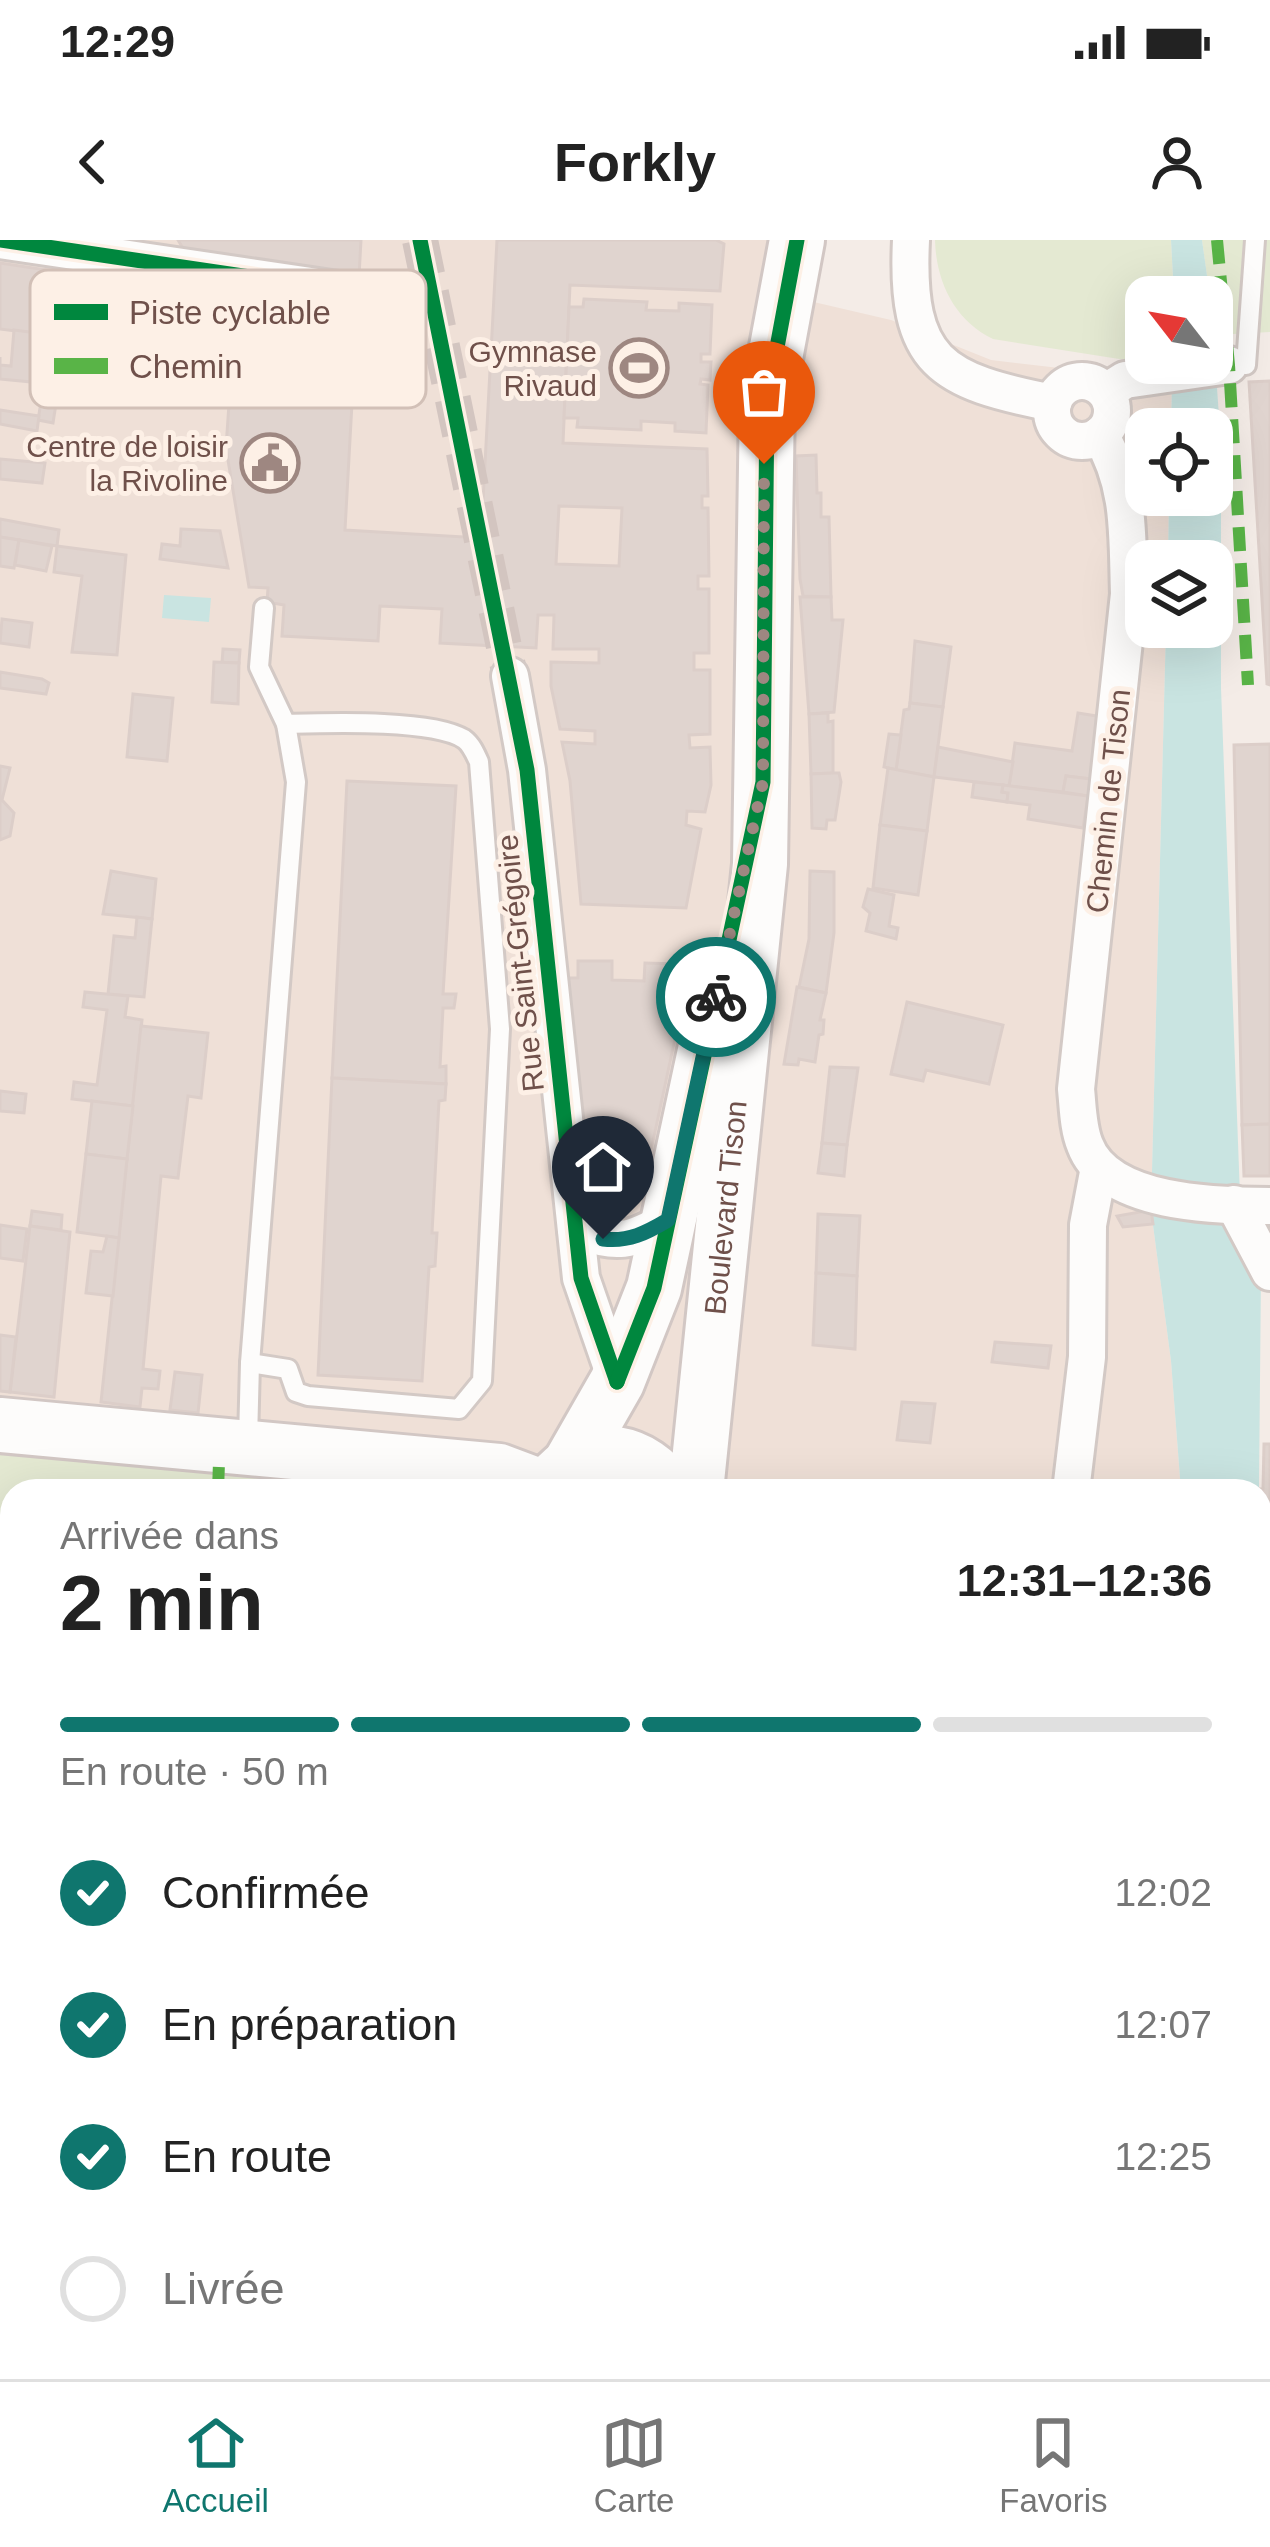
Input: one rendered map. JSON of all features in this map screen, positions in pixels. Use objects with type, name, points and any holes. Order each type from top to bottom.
[{"type":"main road","name":"Boulevard Tison","points":[[697,1479],[747,1016],[763,782],[767,401],[796,240]]},
{"type":"main road","name":"Boulevard Tison","points":[[555,1479],[617,1382],[654,1288],[763,782]]},
{"type":"main road","points":[[617,1382],[651,1474]]},
{"type":"main road","points":[[0,1425],[230,1452],[499,1471],[543,1479]]},
{"type":"main road","points":[[558,1479],[606,1453],[651,1474]]},
{"type":"street","points":[[0,240],[147,251],[242,270]]},
{"type":"street","points":[[911,240],[912,306],[930,354],[944,369],[989,391],[1053,403]]},
{"type":"street","points":[[1106,392],[1125,380]]},
{"type":"street","points":[[1090,381],[1106,392],[1111,419],[1100,435],[1083,441],[1065,436],[1053,422],[1056,394],[1071,382],[1090,381]]},
{"type":"street","name":"Chemin de Tison","points":[[1073,1479],[1088,1358],[1088,1225],[1099,1167],[1086,1149],[1076,1089],[1129,593],[1127,520],[1118,466],[1100,435]]},
{"type":"street","name":"Rue Saint-Grégoire","points":[[510,676],[527,770],[575,1229],[585,1294],[617,1382]]},
{"type":"street","points":[[1099,1167],[1114,1182],[1151,1195],[1251,1206],[1268,1269]]},
{"type":"street","points":[[575,1229],[621,1241],[668,1220]]},
{"type":"lane","points":[[1255,240],[1233,365],[1270,364]]},
{"type":"lane","points":[[230,1452],[250,1363],[296,782],[286,724],[259,667],[264,608]]},
{"type":"lane","points":[[250,1363],[282,1364],[296,1392],[308,1396],[459,1409],[471,1398],[482,1381],[499,1112],[500,1029],[479,761],[468,741],[447,731],[345,722],[286,724]]},
{"type":"shaded area","points":[[0,240],[786,240],[775,293],[891,320],[991,360],[1125,376],[1125,384],[1172,384],[1171,408],[1125,408],[1125,516],[1169,516],[1168,540],[1125,540],[1125,648],[1165,648],[1151,1210],[1171,1361],[1180,1479],[0,1479]]},
{"type":"green space","points":[[935,240],[1171,240],[1173,276],[1125,276],[1125,360],[993,339],[958,311],[939,271]]},
{"type":"green space","points":[[1202,240],[1270,240],[1270,332],[1233,334],[1233,276],[1207,276]]},
{"type":"green space","points":[[0,1443],[355,1479],[0,1479]]},
{"type":"water","points":[[1171,240],[1202,240],[1207,276],[1173,276]]},
{"type":"water","points":[[1172,384],[1217,384],[1218,408],[1171,408]]},
{"type":"water","points":[[1169,516],[1221,516],[1221,540],[1168,540]]},
{"type":"water","points":[[164,595],[211,598],[209,622],[162,618]]},
{"type":"water","points":[[1165,648],[1221,648],[1240,1196],[1256,1225],[1270,1227],[1270,1266],[1261,1271],[1259,1479],[1180,1479],[1171,1361],[1151,1210]]},
{"type":"building","points":[[178,240],[361,240],[359,270],[283,270],[283,266],[184,250]]},
{"type":"building","points":[[497,240],[716,240],[724,244],[720,291],[570,285],[563,443],[707,449],[708,496],[702,496],[702,508],[708,508],[709,576],[698,576],[698,589],[709,589],[709,653],[694,653],[694,670],[710,670],[710,734],[689,735],[690,748],[710,747],[711,785],[705,812],[687,811],[686,825],[701,829],[686,908],[581,904],[562,742],[595,744],[595,731],[560,729],[551,662],[599,663],[599,649],[553,649],[554,615],[538,615],[536,648],[440,643],[442,609],[380,606],[378,641],[282,636],[284,605],[267,602],[268,588],[249,587],[226,448],[229,408],[352,408],[345,530],[481,538]],"holes":[[[559,506],[622,508],[619,566],[556,564]]]},
{"type":"building","points":[[0,263],[46,270],[30,270],[30,333],[0,329]]},
{"type":"building","name":"Gymnase Rivaud","points":[[584,299],[647,302],[646,310],[679,311],[679,303],[712,305],[710,354],[701,354],[701,362],[711,362],[710,380],[701,379],[700,384],[708,385],[706,433],[675,431],[675,423],[641,421],[641,430],[577,427],[578,418],[564,418],[569,307],[583,307]]},
{"type":"building","points":[[14,330],[30,332],[30,382],[0,379],[0,365],[11,366]]},
{"type":"building","points":[[1270,381],[1270,685],[1249,382]]},
{"type":"building","points":[[40,408],[55,408],[53,423],[38,420]]},
{"type":"building","points":[[0,410],[39,416],[37,431],[0,424]]},
{"type":"building","points":[[816,455],[821,517],[829,517],[831,597],[803,596],[800,579],[796,456]]},
{"type":"building","points":[[0,459],[45,463],[42,483],[0,479]]},
{"type":"building","points":[[0,519],[59,530],[57,546],[0,537]]},
{"type":"building","points":[[181,529],[220,531],[228,568],[160,559],[162,544],[180,546]]},
{"type":"building","points":[[0,537],[19,540],[14,568],[0,566]]},
{"type":"building","points":[[19,540],[52,546],[46,571],[15,565]]},
{"type":"building","points":[[57,546],[126,555],[117,655],[72,652],[82,576],[54,572]]},
{"type":"building","points":[[800,597],[831,597],[832,620],[843,620],[834,712],[809,714]]},
{"type":"building","points":[[2,619],[32,623],[29,647],[0,643]]},
{"type":"building","points":[[915,641],[951,647],[943,707],[910,703]]},
{"type":"building","points":[[223,649],[240,650],[239,663],[222,663]]},
{"type":"building","points":[[214,662],[239,663],[238,704],[212,702]]},
{"type":"building","points":[[0,672],[42,679],[49,683],[46,694],[0,688]]},
{"type":"building","points":[[133,694],[173,698],[167,761],[127,757]]},
{"type":"building","points":[[910,703],[943,707],[934,777],[896,770],[904,710]]},
{"type":"building","points":[[828,713],[828,722],[833,721],[833,773],[811,774],[809,714]]},
{"type":"building","points":[[1078,713],[1103,717],[1091,779],[1066,776],[1063,792],[1009,786],[1015,743],[1072,751]]},
{"type":"building","points":[[889,734],[901,735],[896,770],[884,767]]},
{"type":"building","points":[[1270,744],[1270,1124],[1242,1125],[1234,745]]},
{"type":"building","points":[[938,747],[1013,762],[1009,786],[934,777]]},
{"type":"building","points":[[0,766],[10,768],[2,800],[14,813],[10,836],[0,840]]},
{"type":"building","points":[[888,768],[934,777],[927,831],[880,825]]},
{"type":"building","points":[[839,773],[835,820],[827,820],[826,829],[812,828],[811,774]]},
{"type":"building","points":[[1066,776],[1091,779],[1088,796],[1063,792]]},
{"type":"building","points":[[347,781],[456,786],[443,994],[456,994],[454,1008],[443,1008],[440,1067],[446,1066],[446,1084],[332,1078]]},
{"type":"building","points":[[974,782],[1003,785],[1007,802],[972,797]]},
{"type":"building","points":[[1003,785],[1088,796],[1083,828],[1028,819],[1030,805],[1007,802]]},
{"type":"building","points":[[880,825],[927,831],[918,895],[873,888]]},
{"type":"building","points":[[111,871],[156,879],[152,919],[103,914]]},
{"type":"building","points":[[810,871],[834,872],[834,933],[826,993],[799,987],[809,939]]},
{"type":"building","points":[[868,889],[894,895],[889,926],[898,928],[896,939],[866,931],[870,913],[863,907]]},
{"type":"building","points":[[137,917],[152,919],[144,997],[108,994],[114,936],[135,938]]},
{"type":"building","points":[[578,961],[612,961],[612,980],[644,981],[645,963],[680,964],[680,982],[687,983],[644,1183],[629,1202],[614,1209],[597,1203],[587,1186],[568,978],[578,978]]},
{"type":"building","points":[[797,987],[826,993],[820,1020],[824,1020],[823,1034],[815,1062],[799,1059],[798,1065],[784,1064]]},
{"type":"building","points":[[85,992],[128,996],[125,1017],[142,1020],[133,1106],[72,1099],[74,1082],[97,1085],[107,1010],[83,1007]]},
{"type":"building","points":[[907,1002],[1003,1025],[989,1084],[926,1070],[923,1081],[891,1074]]},
{"type":"building","points":[[141,1026],[208,1033],[201,1098],[188,1096],[178,1178],[161,1176],[143,1369],[160,1371],[158,1389],[142,1388],[140,1407],[101,1402]]},
{"type":"building","points":[[830,1067],[858,1068],[847,1145],[822,1143]]},
{"type":"building","points":[[332,1078],[446,1084],[445,1100],[439,1101],[432,1233],[437,1233],[435,1266],[429,1267],[422,1381],[318,1375]]},
{"type":"building","points":[[0,1091],[26,1094],[24,1113],[0,1111]]},
{"type":"building","points":[[92,1101],[133,1106],[127,1159],[86,1154]]},
{"type":"building","points":[[1270,1124],[1270,1176],[1244,1176],[1242,1125]]},
{"type":"building","points":[[822,1143],[847,1145],[844,1176],[818,1173]]},
{"type":"building","points":[[86,1154],[127,1159],[119,1238],[77,1232]]},
{"type":"building","points":[[1151,1210],[1153,1224],[1123,1227],[1117,1216]]},
{"type":"building","points":[[32,1211],[62,1215],[61,1230],[30,1226]]},
{"type":"building","points":[[818,1214],[860,1216],[857,1276],[816,1273]]},
{"type":"building","points":[[0,1225],[27,1229],[23,1261],[0,1258]]},
{"type":"building","points":[[30,1226],[70,1232],[54,1397],[10,1392]]},
{"type":"building","points":[[107,1236],[119,1238],[113,1296],[86,1293],[91,1251],[103,1252]]},
{"type":"building","points":[[816,1273],[857,1276],[855,1349],[813,1345]]},
{"type":"building","points":[[0,1335],[16,1337],[10,1392],[0,1391]]},
{"type":"building","points":[[995,1342],[1051,1346],[1048,1368],[992,1362]]},
{"type":"building","points":[[175,1372],[202,1375],[198,1413],[170,1410]]},
{"type":"building","points":[[902,1402],[935,1404],[930,1443],[897,1440]]},
{"type":"building","points":[[1264,1444],[1270,1444],[1270,1479],[1263,1479]]},
{"type":"tunnel","points":[[420,240],[510,676]]},
{"type":"marked path","points":[[1217,240],[1248,685]]},
{"type":"marked path","points":[[218,1479],[219,1462]]},
{"type":"cycle path","points":[[0,240],[203,270]]},
{"type":"cycle path","points":[[420,240],[527,770],[581,1278],[617,1382]]},
{"type":"cycle path","points":[[617,1382],[654,1288],[763,782],[767,401],[797,240]]},
{"type":"way so far","points":[[716,997],[763,782],[764,464]]},
{"type":"place","name":"Gymnase Rivaud","points":[[639,368]]},
{"type":"place","name":"Centre de loisir la Rivoline","points":[[270,463]]},
{"type":"route","points":[[603,1239],[621,1241],[642,1235],[668,1220],[716,997]]}]
